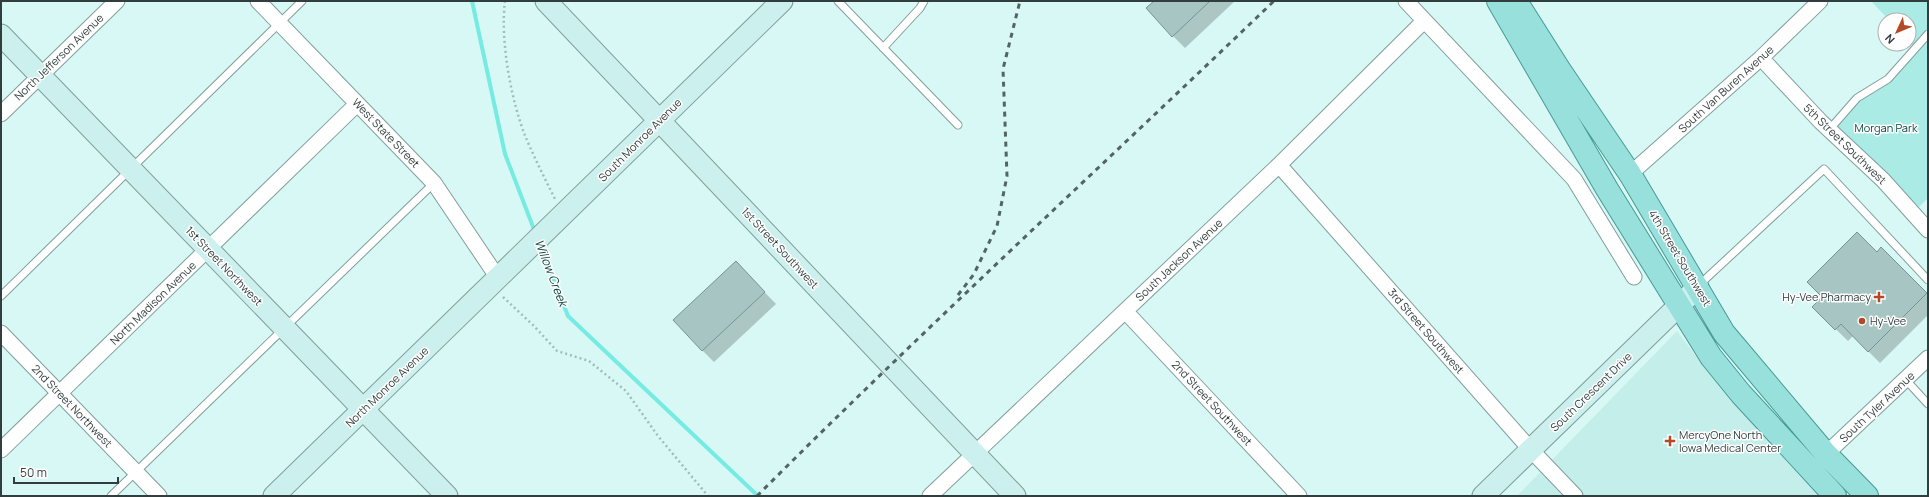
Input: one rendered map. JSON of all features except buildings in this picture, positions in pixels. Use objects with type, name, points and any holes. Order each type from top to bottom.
[{"type":"main road","name":"1st Street Southwest","points":[[546,1],[1015,496]]},
{"type":"main road","name":"South Monroe Avenue","points":[[503,279],[560,219],[782,1]]},
{"type":"main road","points":[[1498,1],[1607,189],[1711,357],[1741,394],[1835,496]]},
{"type":"main road","name":"4th Street Southwest","points":[[1516,1],[1559,69],[1630,174],[1724,332],[1826,454],[1867,496]]},
{"type":"main road","name":"1st Street Northwest","points":[[1,36],[448,496]]},
{"type":"main road","name":"North Monroe Avenue","points":[[274,496],[503,279]]},
{"type":"main road","name":"South Crescent Drive","points":[[1483,496],[1698,287]]},
{"type":"street","name":"North Jefferson Avenue","points":[[1,114],[117,1]]},
{"type":"street","name":"West State Street","points":[[258,1],[434,183],[503,279]]},
{"type":"street","points":[[1406,1],[1574,179],[1634,277]]},
{"type":"street","name":"South Van Buren Avenue","points":[[1630,174],[1761,58],[1820,1]]},
{"type":"street","name":"South Jackson Avenue","points":[[930,496],[1279,165],[1424,21]]},
{"type":"street","name":"5th Street Southwest","points":[[1761,58],[1829,130],[1883,180],[1928,230]]},
{"type":"street","name":"North Madison Avenue","points":[[1,450],[357,104]]},
{"type":"street","name":"3rd Street Southwest","points":[[1279,165],[1531,450],[1575,496]]},
{"type":"street","name":"2nd Street Southwest","points":[[1125,311],[1299,496]]},
{"type":"street","name":"2nd Street Northwest","points":[[1,333],[159,496]]},
{"type":"street","name":"South Tyler Avenue","points":[[1826,454],[1928,358]]},
{"type":"lane","points":[[1,296],[302,1]]},
{"type":"lane","points":[[838,1],[958,125]]},
{"type":"lane","points":[[883,48],[920,8],[924,1]]},
{"type":"lane","points":[[1829,130],[1857,98],[1888,79],[1928,34]]},
{"type":"lane","points":[[1698,287],[1824,169],[1928,280]]},
{"type":"lane","points":[[111,496],[434,183]]},
{"type":"lane","points":[[1906,380],[1928,404]]},
{"type":"path","points":[[505,1],[502,20],[512,92],[526,138],[554,198],[560,219]]},
{"type":"path","points":[[503,279],[501,296],[534,326],[556,351],[589,361],[626,391],[658,436],[708,496]]},
{"type":"shaded area","name":"MercyOne North Iowa Medical Center","points":[[1677,331],[1719,386],[1823,496],[1517,496]]},
{"type":"green space","name":"Morgan Park","points":[[1871,1],[1928,1],[1928,198],[1913,213],[1829,130],[1857,98],[1888,79],[1912,52],[1917,52],[1917,12],[1881,12]]},
{"type":"waterway","name":"Willow Creek","points":[[472,1],[505,154],[535,232]]},
{"type":"waterway","name":"Willow Creek","points":[[540,245],[568,316],[758,496]]},
{"type":"railway","points":[[958,295],[974,274],[997,226],[1007,176],[1003,69],[1020,1]]},
{"type":"railway","points":[[757,496],[949,309],[1274,1]]},
{"type":"place","name":"Hy-Vee Pharmacy","points":[[1879,297]]},
{"type":"place","name":"Hy-Vee","points":[[1862,321]]},
{"type":"place","name":"MercyOne North Iowa Medical Center","points":[[1670,441]]}]
